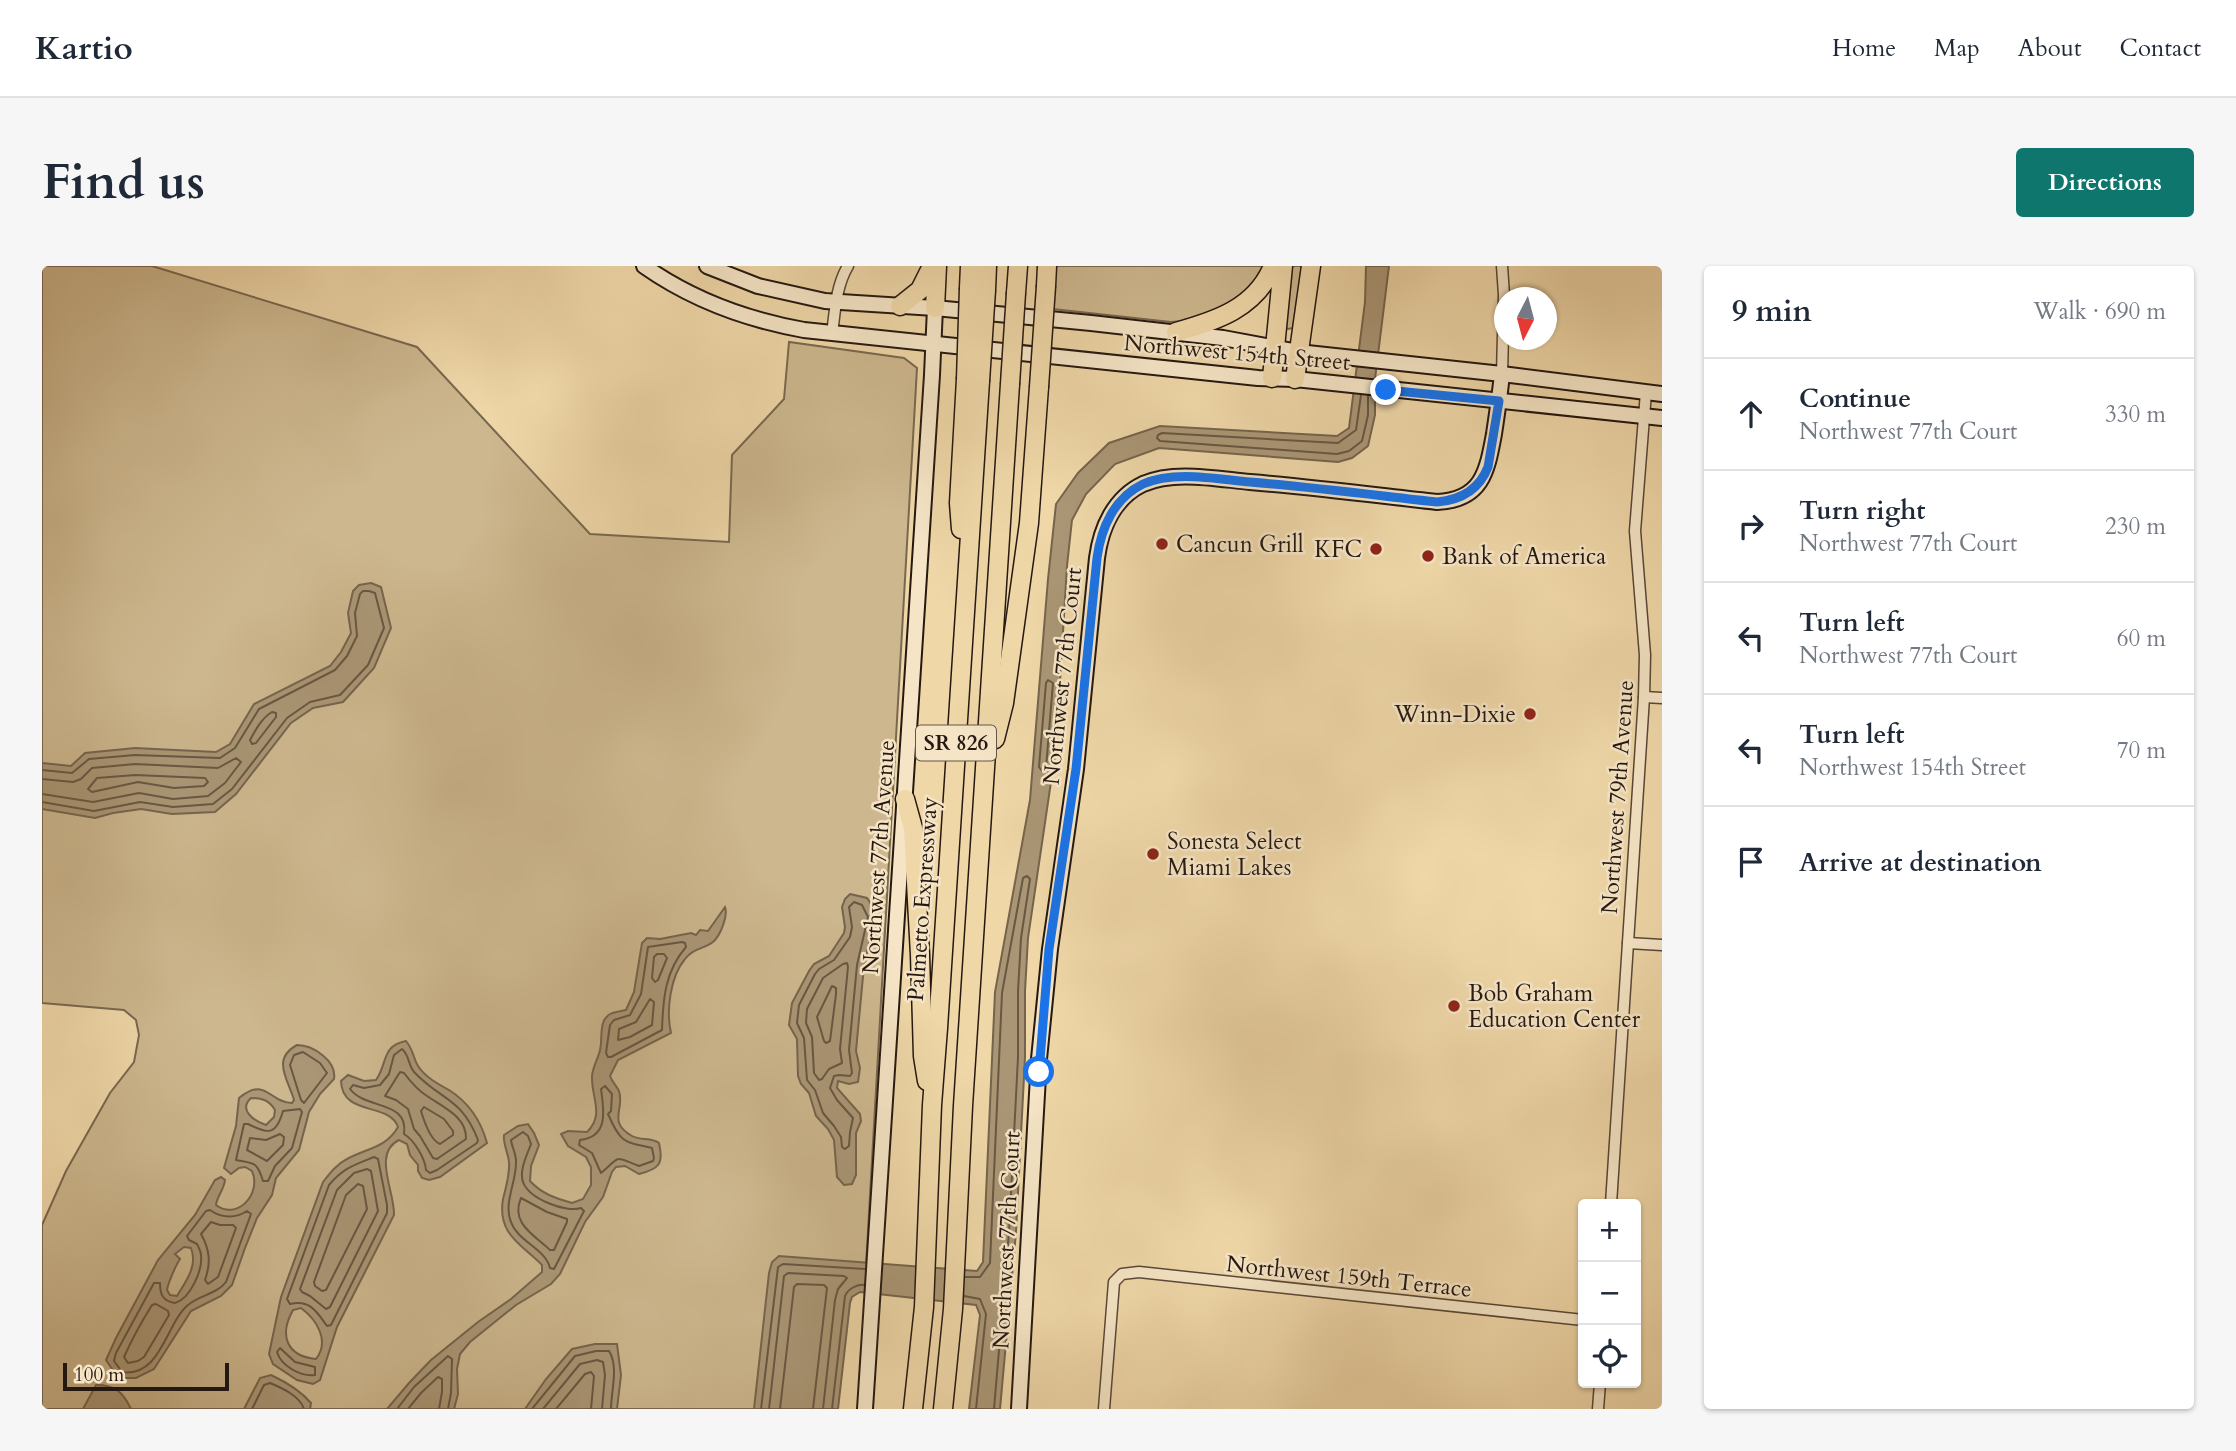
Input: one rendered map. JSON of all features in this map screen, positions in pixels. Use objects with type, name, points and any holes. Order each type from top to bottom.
[{"type":"highway","points":[[900,306],[920,290],[935,266]]},
{"type":"highway","points":[[935,266],[935,308]]},
{"type":"highway","points":[[970,266],[977,289]]},
{"type":"highway","name":"Palmetto Expressway","points":[[913,1409],[924,1307],[932,1105],[965,608],[977,289],[987,266]]},
{"type":"highway","name":"SR 826","points":[[943,1409],[953,1309],[963,1106],[1018,266]]},
{"type":"highway","points":[[985,780],[1004,703],[1029,523],[1047,266]]},
{"type":"highway","points":[[1176,332],[1213,321],[1237,309],[1258,292],[1273,266]]},
{"type":"highway","points":[[1272,378],[1283,266]]},
{"type":"highway","points":[[1295,379],[1311,266]]},
{"type":"highway","points":[[905,799],[913,828],[923,1056],[932,1105]]},
{"type":"main road","name":"Northwest 154th Street","points":[[643,266],[684,290],[740,313],[786,327],[832,334],[1662,418]]},
{"type":"main road","name":"Northwest 154th Street","points":[[707,266],[758,286],[836,303],[935,308],[1176,332],[1298,352],[1662,394]]},
{"type":"main road","name":"Northwest 77th Avenue","points":[[865,1409],[935,308]]},
{"type":"main road","name":"Northwest 77th Court","points":[[1019,1409],[1049,949],[1076,769],[1097,558],[1104,525],[1128,493],[1144,483],[1166,478],[1256,482],[1437,502],[1449,501],[1471,492],[1485,476],[1502,374]]},
{"type":"street","points":[[832,334],[841,279],[848,266]]},
{"type":"street","name":"Northwest 77th Court","points":[[1502,266],[1502,374]]},
{"type":"street","name":"Northwest 79th Avenue","points":[[1611,1199],[1644,697],[1645,655],[1635,531],[1646,392]]},
{"type":"street","points":[[1644,697],[1662,698]]},
{"type":"street","points":[[1628,943],[1662,945]]},
{"type":"street","name":"Northwest 159th Terrace","points":[[1104,1409],[1115,1282],[1122,1274],[1139,1272],[1578,1319]]},
{"type":"street","points":[[1598,1409],[1600,1388]]},
{"type":"shaded area","points":[[42,266],[152,266],[417,347],[590,534],[729,542],[732,455],[784,399],[789,342],[904,358],[917,368],[866,1266],[762,1409],[42,1409],[42,1225],[66,1171],[110,1093],[134,1062],[139,1035],[136,1020],[124,1010],[42,1003]]},
{"type":"shaded area","points":[[1055,266],[1265,266],[1248,292],[1206,319],[1171,322],[1053,309]]},
{"type":"shaded area","points":[[1291,266],[1303,266],[1293,328],[1288,329],[1286,328]]},
{"type":"water","points":[[1366,266],[1389,266],[1375,379],[1375,415],[1368,446],[1352,458],[1338,462],[1159,448],[1115,464],[1086,494],[1072,520],[1056,748],[1028,938],[1016,1232],[1000,1409],[969,1409],[980,1315],[976,1305],[860,1292],[852,1297],[850,1303],[838,1409],[754,1409],[769,1273],[772,1262],[779,1256],[977,1271],[983,1262],[995,992],[1030,800],[1056,504],[1078,473],[1109,443],[1160,426],[1337,436],[1349,428],[1365,302]]},
{"type":"water","points":[[371,583],[381,587],[391,628],[374,668],[343,702],[313,708],[291,723],[236,794],[215,812],[172,814],[141,809],[95,818],[42,809],[42,763],[71,766],[85,753],[135,748],[216,752],[230,744],[254,704],[330,666],[351,633],[348,613],[353,591],[359,585]]},
{"type":"water","points":[[850,894],[867,898],[875,916],[864,966],[856,1051],[860,1068],[858,1082],[849,1084],[838,1081],[837,1088],[860,1114],[861,1121],[856,1133],[856,1175],[852,1184],[844,1185],[837,1177],[834,1140],[816,1116],[809,1093],[798,1076],[797,1039],[789,1025],[792,1003],[809,971],[814,964],[829,956],[844,933],[842,907]]},
{"type":"water","points":[[725,907],[725,920],[716,939],[688,955],[676,975],[669,1005],[671,1033],[618,1060],[610,1076],[619,1091],[620,1126],[632,1136],[659,1143],[661,1156],[658,1164],[655,1168],[639,1174],[625,1166],[616,1167],[603,1197],[585,1222],[560,1274],[551,1284],[516,1305],[470,1342],[460,1354],[457,1369],[458,1394],[454,1409],[387,1409],[431,1360],[542,1272],[542,1265],[512,1237],[504,1221],[503,1199],[509,1166],[504,1135],[518,1126],[528,1124],[539,1145],[531,1166],[530,1181],[544,1192],[560,1199],[572,1203],[583,1199],[591,1185],[591,1167],[586,1157],[568,1146],[561,1134],[568,1131],[587,1132],[595,1119],[592,1076],[600,1050],[604,1021],[611,1013],[626,1010],[634,992],[642,943],[647,938],[660,939],[691,933],[696,935],[700,930],[708,931]]},
{"type":"water","points":[[406,1041],[424,1074],[468,1106],[487,1143],[440,1177],[429,1180],[422,1178],[407,1144],[399,1140],[391,1146],[386,1163],[394,1215],[337,1327],[320,1380],[313,1384],[297,1380],[273,1364],[269,1354],[281,1297],[323,1182],[340,1163],[382,1143],[398,1127],[386,1114],[349,1100],[343,1092],[341,1081],[348,1075],[364,1081],[376,1080],[386,1056],[398,1043]],"holes":[[[301,1308],[322,1338],[316,1359],[298,1354],[292,1349],[286,1336],[293,1310]]]},
{"type":"water","points":[[297,1045],[317,1051],[332,1066],[334,1079],[320,1094],[309,1112],[299,1150],[276,1178],[272,1195],[257,1218],[232,1285],[221,1296],[191,1311],[154,1369],[136,1378],[118,1378],[106,1360],[116,1338],[158,1260],[195,1215],[215,1180],[221,1177],[225,1180],[216,1205],[224,1209],[239,1207],[251,1196],[254,1188],[252,1171],[245,1167],[231,1174],[224,1168],[236,1126],[239,1098],[255,1089],[292,1103],[294,1100],[283,1063],[289,1051]],"holes":[[[251,1098],[265,1100],[275,1110],[274,1117],[266,1125],[257,1121],[247,1111],[247,1102]],[[184,1247],[191,1248],[192,1267],[177,1296],[170,1295],[167,1290],[180,1259],[175,1254]]]},
{"type":"water","points":[[595,1344],[617,1344],[621,1375],[617,1409],[525,1409],[572,1349]]},
{"type":"water","points":[[271,1375],[302,1394],[311,1403],[310,1409],[244,1409],[260,1378]]},
{"type":"water","points":[[96,1385],[108,1386],[118,1391],[131,1409],[83,1409]]},
{"type":"place","name":"Cancun Grill","points":[[1162,544]]},
{"type":"place","name":"KFC","points":[[1376,549]]},
{"type":"place","name":"Bank of America","points":[[1428,556]]},
{"type":"place","name":"Winn-Dixie","points":[[1530,714]]},
{"type":"place","name":"Sonesta Select Miami Lakes","points":[[1153,854]]},
{"type":"place","name":"Bob Graham Education Center","points":[[1454,1006]]},
{"type":"route","points":[[1039,1072],[1049,949],[1076,769],[1090,619],[1099,544],[1104,525],[1128,493],[1144,483],[1166,478],[1187,477],[1309,487],[1437,502],[1449,501],[1471,492],[1485,476],[1488,467],[1499,401],[1386,390]]}]
